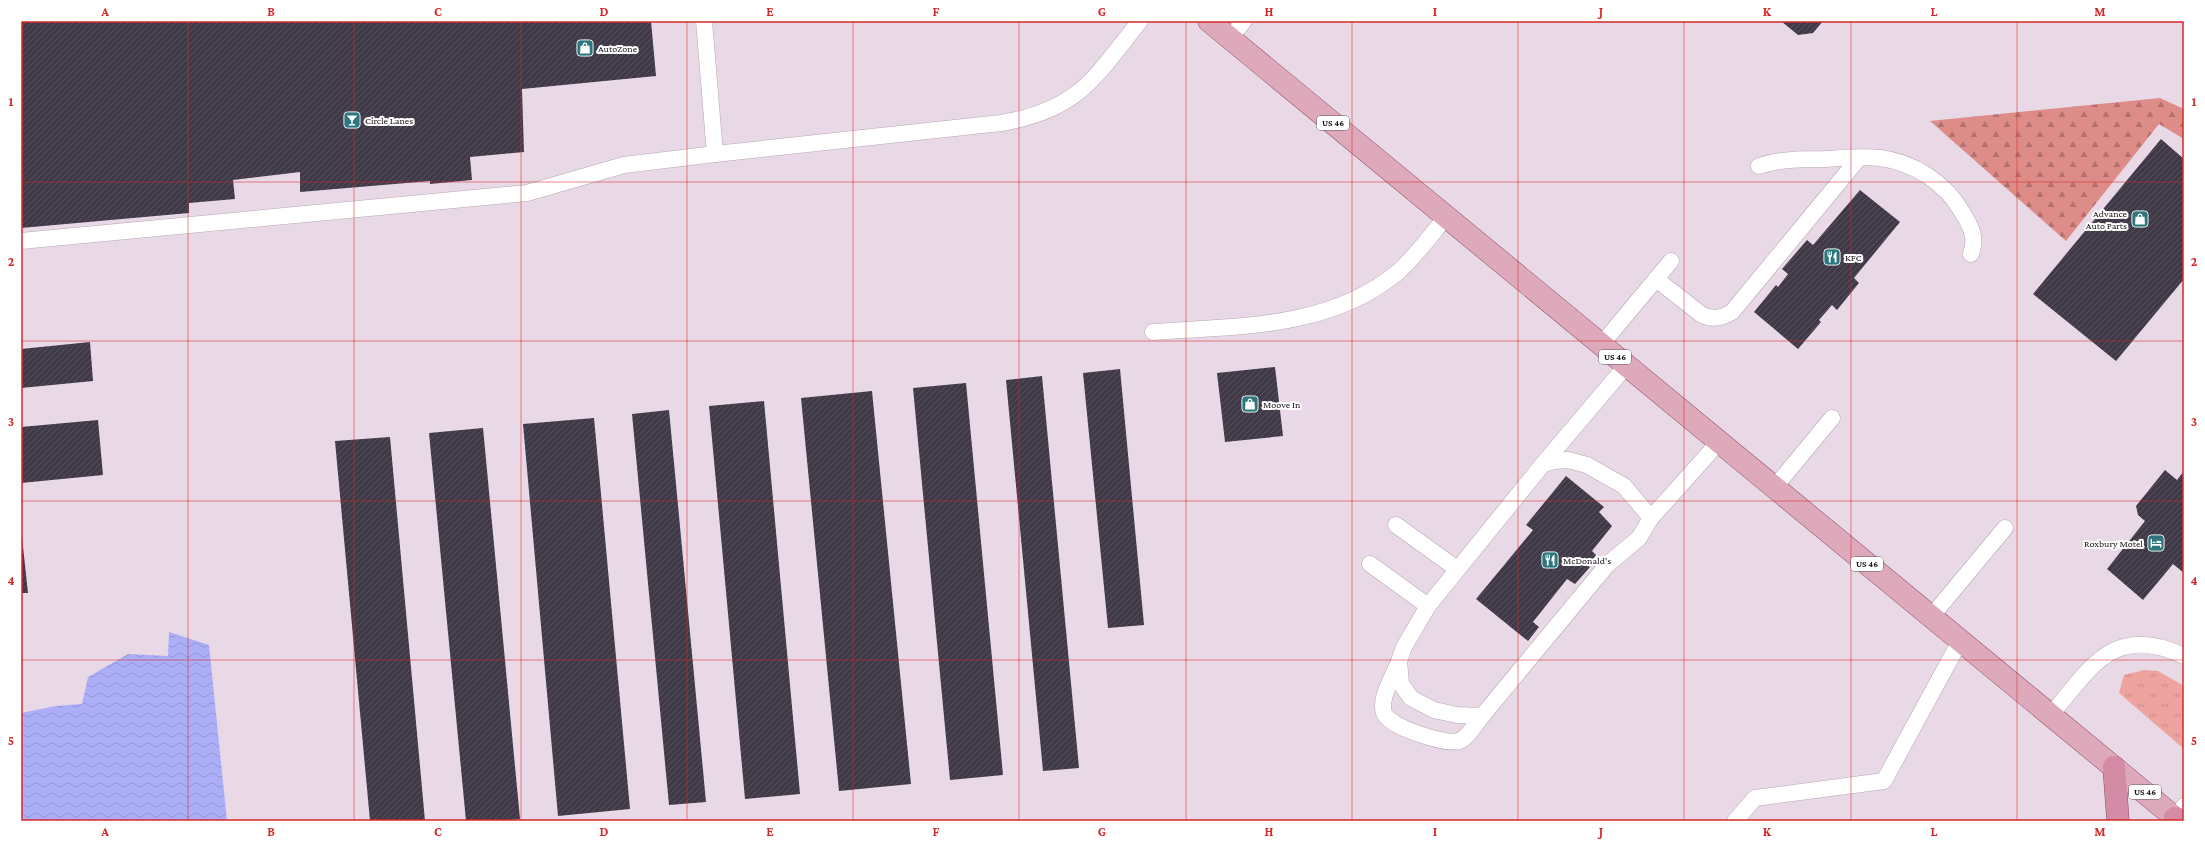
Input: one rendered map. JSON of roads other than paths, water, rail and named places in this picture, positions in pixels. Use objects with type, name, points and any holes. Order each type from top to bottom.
[{"type":"highway","name":"US 46","points":[[2114,767],[2118,821]]},
{"type":"main road","name":"US 46","points":[[1209,21],[2114,767],[2181,816]]},
{"type":"lane","points":[[704,21],[715,154]]},
{"type":"lane","points":[[21,241],[527,193],[624,165],[1001,123],[1031,118],[1059,106],[1083,89],[1140,21]]},
{"type":"lane","points":[[1230,38],[1244,21]]},
{"type":"lane","points":[[1656,279],[1702,316],[1718,318],[1732,312],[1859,158]]},
{"type":"lane","points":[[1759,166],[1777,160],[1879,158],[1897,161],[1915,168],[1933,180],[1959,206],[1974,236],[1974,246],[1970,254]]},
{"type":"lane","points":[[1153,332],[1276,323],[1334,308],[1360,296],[1398,271],[1446,217]]},
{"type":"lane","points":[[1601,345],[1672,260]]},
{"type":"lane","points":[[1626,366],[1543,464],[1428,606],[1404,646],[1384,701],[1383,712],[1387,719],[1395,725],[1447,741],[1459,741],[1469,733],[1608,564],[1639,538],[1651,518],[1718,442]]},
{"type":"lane","points":[[1774,488],[1832,418]]},
{"type":"lane","points":[[1543,464],[1568,460],[1588,465],[1624,486],[1651,518]]},
{"type":"lane","points":[[1396,525],[1457,569]]},
{"type":"lane","points":[[1931,617],[2005,528]]},
{"type":"lane","points":[[1370,564],[1428,606]]},
{"type":"lane","points":[[1736,821],[1755,798],[1884,781],[1960,641]]},
{"type":"lane","points":[[2051,715],[2092,666],[2113,650],[2142,644],[2163,647],[2184,656]]},
{"type":"lane","points":[[1399,661],[1401,684],[1411,698],[1434,710],[1457,715],[1482,716]]},
{"type":"water","points":[[169,632],[209,645],[227,821],[21,821],[21,713],[56,706],[82,704],[88,677],[128,654],[168,656]]},
{"type":"place","name":"AutoZone","points":[[585,48]]},
{"type":"place","name":"Circle Lanes","points":[[352,120]]},
{"type":"place","name":"Advance Auto Parts","points":[[2140,219]]},
{"type":"place","name":"KFC","points":[[1832,257]]},
{"type":"place","name":"Moove In","points":[[1250,404]]},
{"type":"place","name":"Roxbury Motel","points":[[2156,543]]},
{"type":"place","name":"McDonald's","points":[[1550,560]]}]
